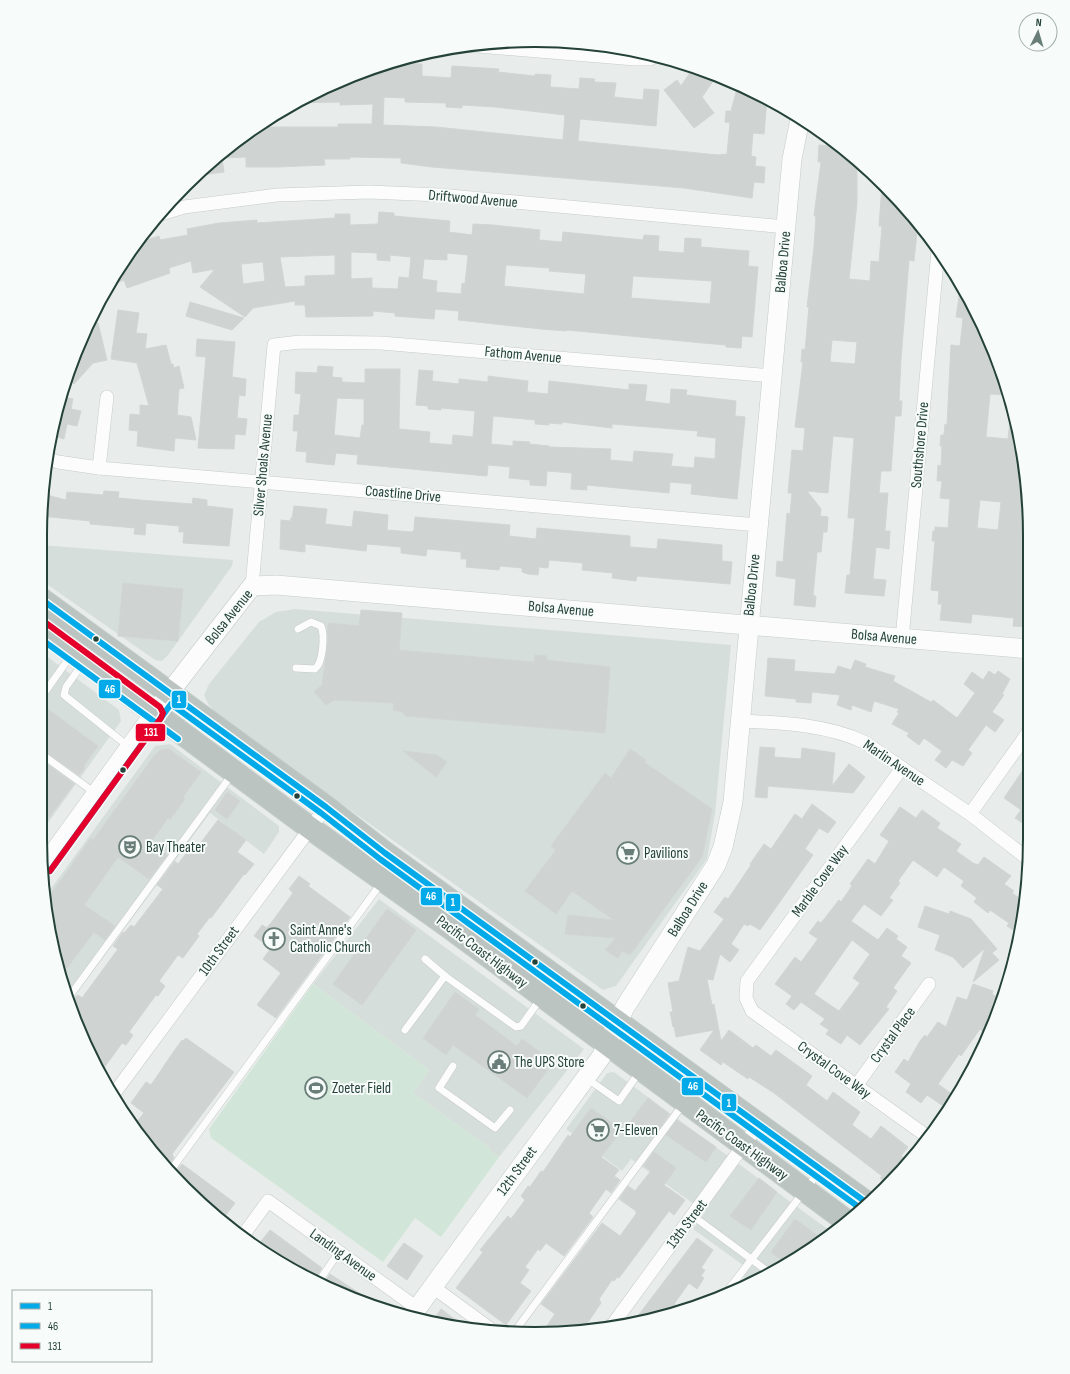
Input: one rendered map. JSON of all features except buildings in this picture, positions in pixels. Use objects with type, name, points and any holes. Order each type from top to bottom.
[{"type":"highway","name":"Pacific Coast Highway","points":[[47,603],[326,807],[385,853],[822,1168],[863,1200]]},
{"type":"highway","name":"Pacific Coast Highway","points":[[47,633],[842,1218]]},
{"type":"street","points":[[504,48],[639,58]]},
{"type":"street","name":"Balboa Drive","points":[[618,1021],[625,1007],[716,865],[723,847],[733,802],[748,624],[773,376],[792,159],[799,125]]},
{"type":"street","name":"Driftwood Avenue","points":[[170,211],[184,207],[277,195],[369,192],[439,195],[786,227]]},
{"type":"street","name":"Southshore Drive","points":[[902,639],[937,259]]},
{"type":"street","name":"Fathom Avenue","points":[[274,345],[300,342],[381,343],[773,376]]},
{"type":"street","name":"Silver Shoals Avenue","points":[[252,586],[274,345]]},
{"type":"street","points":[[99,468],[107,397]]},
{"type":"street","name":"Coastline Drive","points":[[53,460],[99,468],[758,525]]},
{"type":"street","name":"Bolsa Avenue","points":[[48,861],[169,692],[252,586],[276,585],[1023,649]]},
{"type":"street","name":"Marlin Avenue","points":[[740,720],[827,728],[845,733],[876,749],[970,814],[1023,855]]},
{"type":"street","points":[[970,814],[1023,740]]},
{"type":"street","name":"Marble Cove Way","points":[[746,998],[747,981],[902,768]]},
{"type":"street","name":"10th Street","points":[[117,1090],[326,807]]},
{"type":"street","name":"Crystal Place","points":[[856,1086],[929,984]]},
{"type":"street","name":"Crystal Cove Way","points":[[746,998],[752,1011],[924,1134]]},
{"type":"street","name":"12th Street","points":[[415,1312],[601,1057],[618,1021]]},
{"type":"street","name":"13th Street","points":[[616,1320],[745,1146],[759,1124]]},
{"type":"street","name":"Landing Avenue","points":[[246,1232],[268,1201],[339,1252],[411,1310]]},
{"type":"street","points":[[433,1287],[484,1324]]},
{"type":"lane","points":[[296,668],[315,669],[322,660],[322,626],[311,622],[298,629]]},
{"type":"lane","points":[[48,688],[79,656]]},
{"type":"lane","points":[[79,656],[64,695],[130,747]]},
{"type":"lane","points":[[47,758],[96,795]]},
{"type":"lane","points":[[72,993],[235,771]]},
{"type":"lane","points":[[173,1167],[383,880]]},
{"type":"lane","points":[[425,959],[445,976],[516,1027],[521,1026],[542,996]]},
{"type":"lane","points":[[405,1030],[445,976]]},
{"type":"lane","points":[[453,1066],[439,1088],[495,1128],[510,1110]]},
{"type":"lane","points":[[586,1078],[619,1101],[640,1070]]},
{"type":"lane","points":[[518,1326],[684,1103]]},
{"type":"lane","points":[[731,1286],[804,1189],[822,1168]]},
{"type":"lane","points":[[693,1216],[765,1269]]},
{"type":"lane","points":[[320,1277],[339,1252]]},
{"type":"shaded area","points":[[47,545],[233,560],[232,566],[168,655],[162,661],[155,660],[47,584]]},
{"type":"shaded area","points":[[295,609],[731,645],[715,814],[707,859],[616,986],[603,990],[221,718],[208,704],[204,695],[209,684],[259,622],[276,612]]},
{"type":"shaded area","points":[[47,656],[119,710],[121,721],[47,824]]},
{"type":"shaded area","points":[[170,744],[279,826],[279,832],[264,854],[210,813],[74,998],[56,934],[50,890],[155,746]]},
{"type":"shaded area","points":[[379,899],[584,1049],[499,1157],[490,1151],[491,1149],[413,1093],[429,1070],[313,984]]},
{"type":"shaded area","points":[[614,1072],[828,1229],[779,1262],[747,1279],[742,1276],[747,1268],[693,1229],[705,1212],[631,1159],[622,1171],[566,1129],[607,1073]]},
{"type":"green space","name":"Zoeter Field","points":[[313,984],[429,1070],[413,1093],[491,1149],[490,1151],[499,1157],[441,1237],[415,1218],[383,1262],[211,1138],[209,1129]]},
{"type":"transit line","name":"1","points":[[47,603],[326,807],[385,853],[863,1200]]},
{"type":"transit line","name":"131","points":[[47,624],[160,707],[163,713],[161,718],[50,871]]},
{"type":"transit line","name":"46","points":[[47,643],[178,739]]},
{"type":"transit line","name":"46","points":[[50,871],[171,704],[321,813],[380,859],[857,1206]]},
{"type":"place","name":"Bay Theater","points":[[130,847]]},
{"type":"place","name":"Pavilions","points":[[628,853]]},
{"type":"place","name":"Saint Anne's Catholic Church","points":[[274,939]]},
{"type":"place","name":"The UPS Store","points":[[499,1062]]},
{"type":"place","name":"Zoeter Field","points":[[316,1088]]},
{"type":"place","name":"7-Eleven","points":[[598,1130]]}]
